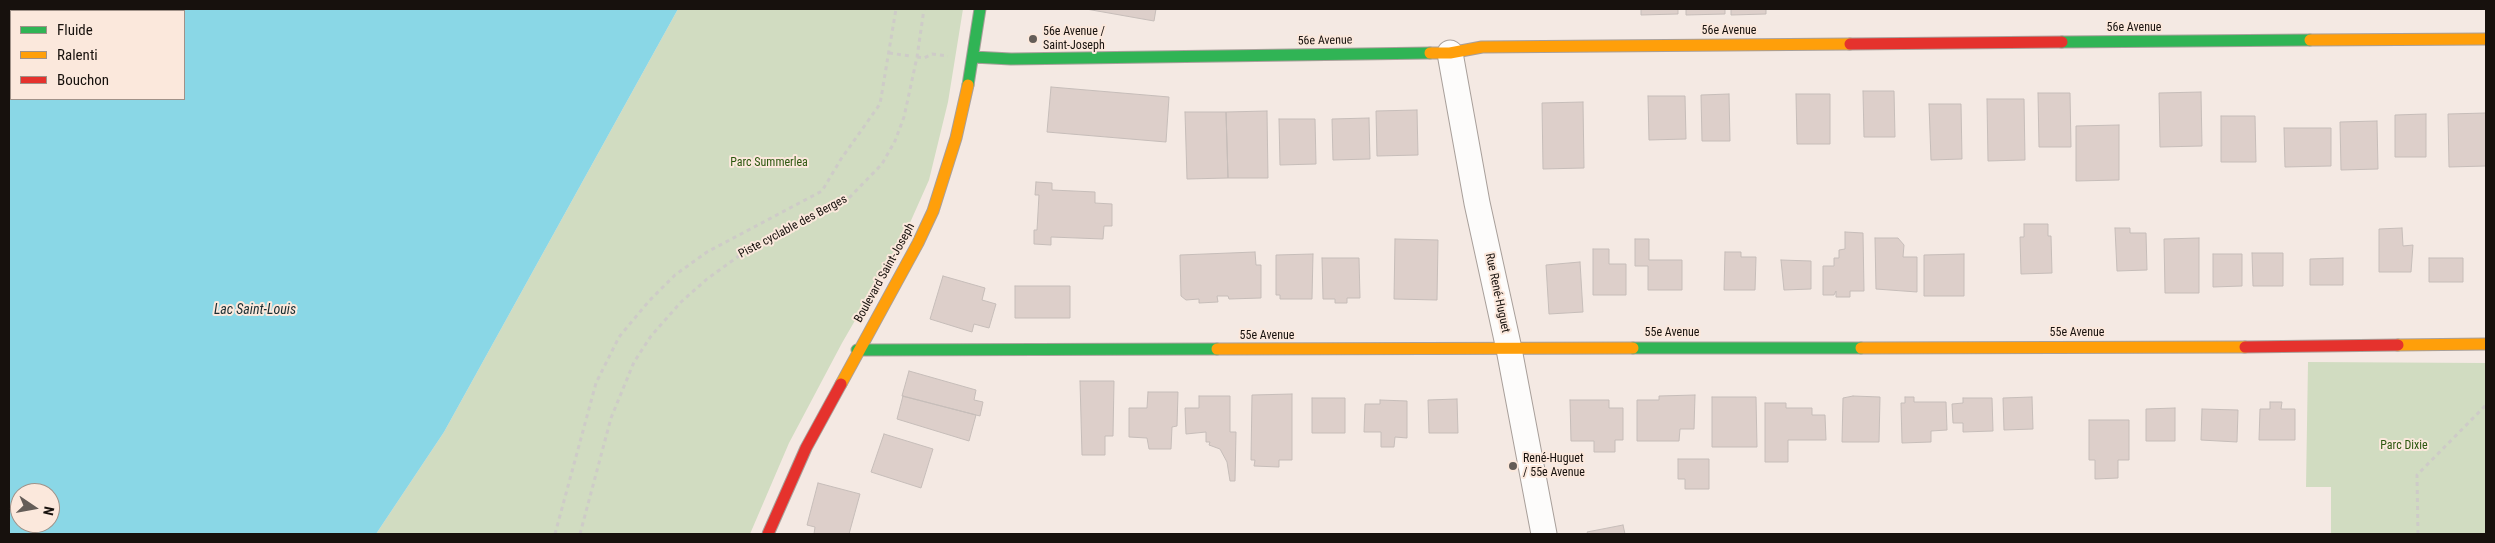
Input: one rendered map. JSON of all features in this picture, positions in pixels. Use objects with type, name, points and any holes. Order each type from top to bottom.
[{"type":"street","name":"Boulevard Saint-Joseph","points":[[768,534],[806,448],[857,350],[918,243],[933,211],[956,138],[973,57],[980,9]]},
{"type":"street","name":"56e Avenue","points":[[973,57],[1011,59],[1450,53],[1482,47],[2486,39]]},
{"type":"street","name":"Rue René-Huguet","points":[[1450,53],[1477,203],[1509,349],[1544,534]]},
{"type":"street","name":"55e Avenue","points":[[857,350],[2226,347],[2486,344]]},
{"type":"path","points":[[555,534],[596,383],[619,338],[649,300],[675,275],[707,252],[822,191],[880,104],[896,9]]},
{"type":"path","name":"Piste cyclable des Berges","points":[[580,534],[611,418],[634,362],[652,336],[681,302],[743,253],[846,202],[882,164],[895,141],[904,118],[917,57],[924,9]]},
{"type":"path","points":[[889,54],[910,56]]},
{"type":"path","points":[[917,57],[924,58],[932,54],[955,57]]},
{"type":"path","points":[[2418,534],[2417,475],[2486,406]]},
{"type":"green space","name":"Parc Summerlea","points":[[678,9],[963,9],[948,102],[929,180],[905,234],[842,343],[789,443],[750,534],[376,534],[444,432]]},
{"type":"green space","name":"Parc Dixie","points":[[2308,362],[2486,363],[2486,534],[2331,534],[2331,487],[2306,487]]},
{"type":"water","name":"Lac Saint-Louis","points":[[9,9],[678,9],[444,432],[376,534],[9,534]]},
{"type":"building","points":[[1086,9],[1156,9],[1154,21]]},
{"type":"building","points":[[1641,9],[1678,9],[1678,14],[1641,15]]},
{"type":"building","points":[[1686,9],[1725,9],[1725,14],[1686,15]]},
{"type":"building","points":[[1731,9],[1766,9],[1766,14],[1731,15]]},
{"type":"building","points":[[1051,87],[1169,97],[1166,142],[1047,132]]},
{"type":"building","points":[[1863,91],[1894,91],[1895,137],[1864,137]]},
{"type":"building","points":[[2201,92],[2202,146],[2160,147],[2159,93]]},
{"type":"building","points":[[2038,93],[2070,93],[2071,147],[2039,147]]},
{"type":"building","points":[[1729,94],[1730,141],[1702,141],[1701,95]]},
{"type":"building","points":[[1796,94],[1830,94],[1830,144],[1797,144]]},
{"type":"building","points":[[1648,96],[1685,96],[1686,139],[1649,140]]},
{"type":"building","points":[[1987,99],[2024,99],[2025,160],[1988,161]]},
{"type":"building","points":[[1583,102],[1584,168],[1543,169],[1542,103]]},
{"type":"building","points":[[1929,104],[1961,104],[1962,159],[1931,160]]},
{"type":"building","points":[[1417,110],[1418,155],[1377,156],[1376,111]]},
{"type":"building","points":[[1267,111],[1268,178],[1228,178],[1226,112]]},
{"type":"building","points":[[1185,112],[1226,112],[1228,178],[1187,179]]},
{"type":"building","points":[[2486,113],[2486,166],[2449,167],[2448,114]]},
{"type":"building","points":[[2426,114],[2426,157],[2395,157],[2395,115]]},
{"type":"building","points":[[2221,116],[2255,116],[2256,162],[2221,162]]},
{"type":"building","points":[[1369,118],[1370,159],[1333,160],[1332,119]]},
{"type":"building","points":[[1279,119],[1315,119],[1316,164],[1280,165]]},
{"type":"building","points":[[2377,121],[2378,169],[2341,170],[2340,122]]},
{"type":"building","points":[[2119,125],[2119,180],[2076,181],[2076,126]]},
{"type":"building","points":[[2284,128],[2331,128],[2331,166],[2285,167]]},
{"type":"building","points":[[1036,182],[1052,183],[1052,190],[1095,192],[1095,203],[1112,204],[1112,226],[1104,226],[1103,239],[1051,237],[1051,245],[1034,244],[1034,230],[1037,230],[1039,195],[1035,195]]},
{"type":"building","points":[[2024,224],[2048,224],[2048,236],[2051,236],[2052,273],[2021,274],[2020,237],[2024,237]]},
{"type":"building","points":[[2115,228],[2130,228],[2130,233],[2146,233],[2147,270],[2117,271]]},
{"type":"building","points":[[2402,228],[2403,246],[2413,245],[2411,272],[2379,272],[2379,229]]},
{"type":"building","points":[[1845,232],[1863,233],[1864,291],[1850,291],[1850,297],[1836,297],[1836,291],[1834,295],[1823,295],[1823,266],[1834,266],[1834,258],[1839,258],[1839,250],[1845,249]]},
{"type":"building","points":[[1875,238],[1898,238],[1904,245],[1903,257],[1917,257],[1917,292],[1876,289]]},
{"type":"building","points":[[2199,238],[2199,293],[2165,293],[2164,239]]},
{"type":"building","points":[[1395,239],[1438,240],[1437,300],[1394,299]]},
{"type":"building","points":[[1635,239],[1649,239],[1649,260],[1682,260],[1682,290],[1648,290],[1648,266],[1635,266]]},
{"type":"building","points":[[1593,249],[1609,249],[1609,264],[1626,264],[1626,295],[1593,295]]},
{"type":"building","points":[[1255,252],[1256,265],[1261,265],[1261,298],[1229,299],[1228,296],[1217,296],[1218,302],[1199,303],[1199,299],[1186,300],[1181,296],[1180,255]]},
{"type":"building","points":[[1725,252],[1741,252],[1741,257],[1756,257],[1755,290],[1724,290]]},
{"type":"building","points":[[2252,253],[2283,253],[2283,286],[2253,286]]},
{"type":"building","points":[[1313,254],[1312,299],[1280,299],[1280,295],[1276,295],[1276,255]]},
{"type":"building","points":[[1964,254],[1964,296],[1924,296],[1924,255]]},
{"type":"building","points":[[2213,254],[2242,254],[2242,286],[2213,287]]},
{"type":"building","points":[[1322,258],[1359,258],[1360,298],[1347,298],[1347,303],[1335,303],[1335,299],[1323,299]]},
{"type":"building","points":[[2343,258],[2343,285],[2310,285],[2310,259]]},
{"type":"building","points":[[2429,258],[2463,258],[2463,282],[2429,282]]},
{"type":"building","points":[[1781,260],[1811,261],[1811,289],[1784,290]]},
{"type":"building","points":[[1580,262],[1583,312],[1549,314],[1546,265]]},
{"type":"building","points":[[943,276],[985,288],[982,300],[996,304],[989,328],[974,324],[972,332],[930,319]]},
{"type":"building","points":[[1015,286],[1070,286],[1070,318],[1015,318]]},
{"type":"building","points":[[909,371],[976,390],[974,400],[983,402],[980,416],[902,396]]},
{"type":"building","points":[[1080,381],[1114,381],[1113,436],[1105,436],[1105,455],[1082,455]]},
{"type":"building","points":[[1148,392],[1178,392],[1177,426],[1172,427],[1171,449],[1149,449],[1147,438],[1129,437],[1129,408],[1147,408]]},
{"type":"building","points":[[1292,394],[1292,460],[1279,460],[1279,467],[1254,466],[1255,460],[1251,460],[1252,395]]},
{"type":"building","points":[[1695,395],[1694,429],[1680,429],[1679,441],[1637,441],[1637,400],[1659,400],[1659,396]]},
{"type":"building","points":[[903,396],[976,415],[969,441],[897,419]]},
{"type":"building","points":[[1199,396],[1230,396],[1230,432],[1236,432],[1235,481],[1230,481],[1227,462],[1220,449],[1209,445],[1210,442],[1206,442],[1206,432],[1186,434],[1185,408],[1199,408]]},
{"type":"building","points":[[1853,396],[1880,397],[1879,442],[1842,442],[1843,398]]},
{"type":"building","points":[[1712,397],[1756,397],[1757,447],[1712,447]]},
{"type":"building","points":[[1905,397],[1914,397],[1914,402],[1946,402],[1947,430],[1931,431],[1931,442],[1902,443],[1901,403],[1905,403]]},
{"type":"building","points":[[2032,397],[2033,429],[2004,430],[2003,398]]},
{"type":"building","points":[[1312,398],[1345,398],[1345,433],[1312,433]]},
{"type":"building","points":[[1963,398],[1992,398],[1993,431],[1963,432],[1963,423],[1953,423],[1952,404],[1963,403]]},
{"type":"building","points":[[1457,399],[1458,433],[1429,433],[1428,400]]},
{"type":"building","points":[[1380,400],[1407,401],[1407,438],[1395,437],[1394,447],[1381,447],[1381,432],[1364,432],[1365,404],[1380,404]]},
{"type":"building","points":[[1570,400],[1609,400],[1609,408],[1623,408],[1623,440],[1615,440],[1615,452],[1594,452],[1594,441],[1571,441]]},
{"type":"building","points":[[2270,402],[2282,402],[2281,409],[2295,409],[2295,440],[2259,440],[2260,409],[2270,409]]},
{"type":"building","points":[[1765,403],[1786,403],[1786,408],[1812,408],[1812,415],[1825,415],[1826,440],[1788,440],[1788,462],[1765,462]]},
{"type":"building","points":[[2175,408],[2175,441],[2146,441],[2146,409]]},
{"type":"building","points":[[2202,409],[2238,410],[2237,442],[2201,440]]},
{"type":"building","points":[[2089,420],[2129,420],[2129,460],[2118,460],[2118,478],[2095,479],[2095,460],[2089,460]]},
{"type":"building","points":[[884,434],[933,449],[921,488],[871,472]]},
{"type":"building","points":[[1678,459],[1709,459],[1709,489],[1685,489],[1685,479],[1678,479]]},
{"type":"building","points":[[818,483],[860,494],[849,534],[814,534],[815,527],[807,525]]},
{"type":"building","points":[[1623,525],[1625,534],[1588,534],[1587,532]]},
{"type":"traffic: fast","points":[[968,85],[980,9]]},
{"type":"traffic: fast","points":[[2062,42],[2310,40]]},
{"type":"traffic: fast","points":[[973,57],[1011,59],[1430,53]]},
{"type":"traffic: fast","points":[[1633,348],[1861,348]]},
{"type":"traffic: fast","points":[[857,350],[1217,349]]},
{"type":"traffic: slow","points":[[2310,40],[2486,39]]},
{"type":"traffic: slow","points":[[1430,53],[1450,53],[1482,47],[1850,44]]},
{"type":"traffic: slow","points":[[841,384],[918,243],[933,211],[956,138],[968,85]]},
{"type":"traffic: slow","points":[[2398,345],[2486,344]]},
{"type":"traffic: slow","points":[[1861,348],[2245,347]]},
{"type":"traffic: slow","points":[[1217,349],[1633,348]]},
{"type":"traffic: jam","points":[[1850,44],[2062,42]]},
{"type":"traffic: jam","points":[[2245,347],[2398,345]]},
{"type":"traffic: jam","points":[[768,534],[806,448],[841,384]]},
{"type":"place","name":"56e Avenue / Saint-Joseph","points":[[1033,39]]},
{"type":"place","name":"René-Huguet / 55e Avenue","points":[[1513,466]]}]
